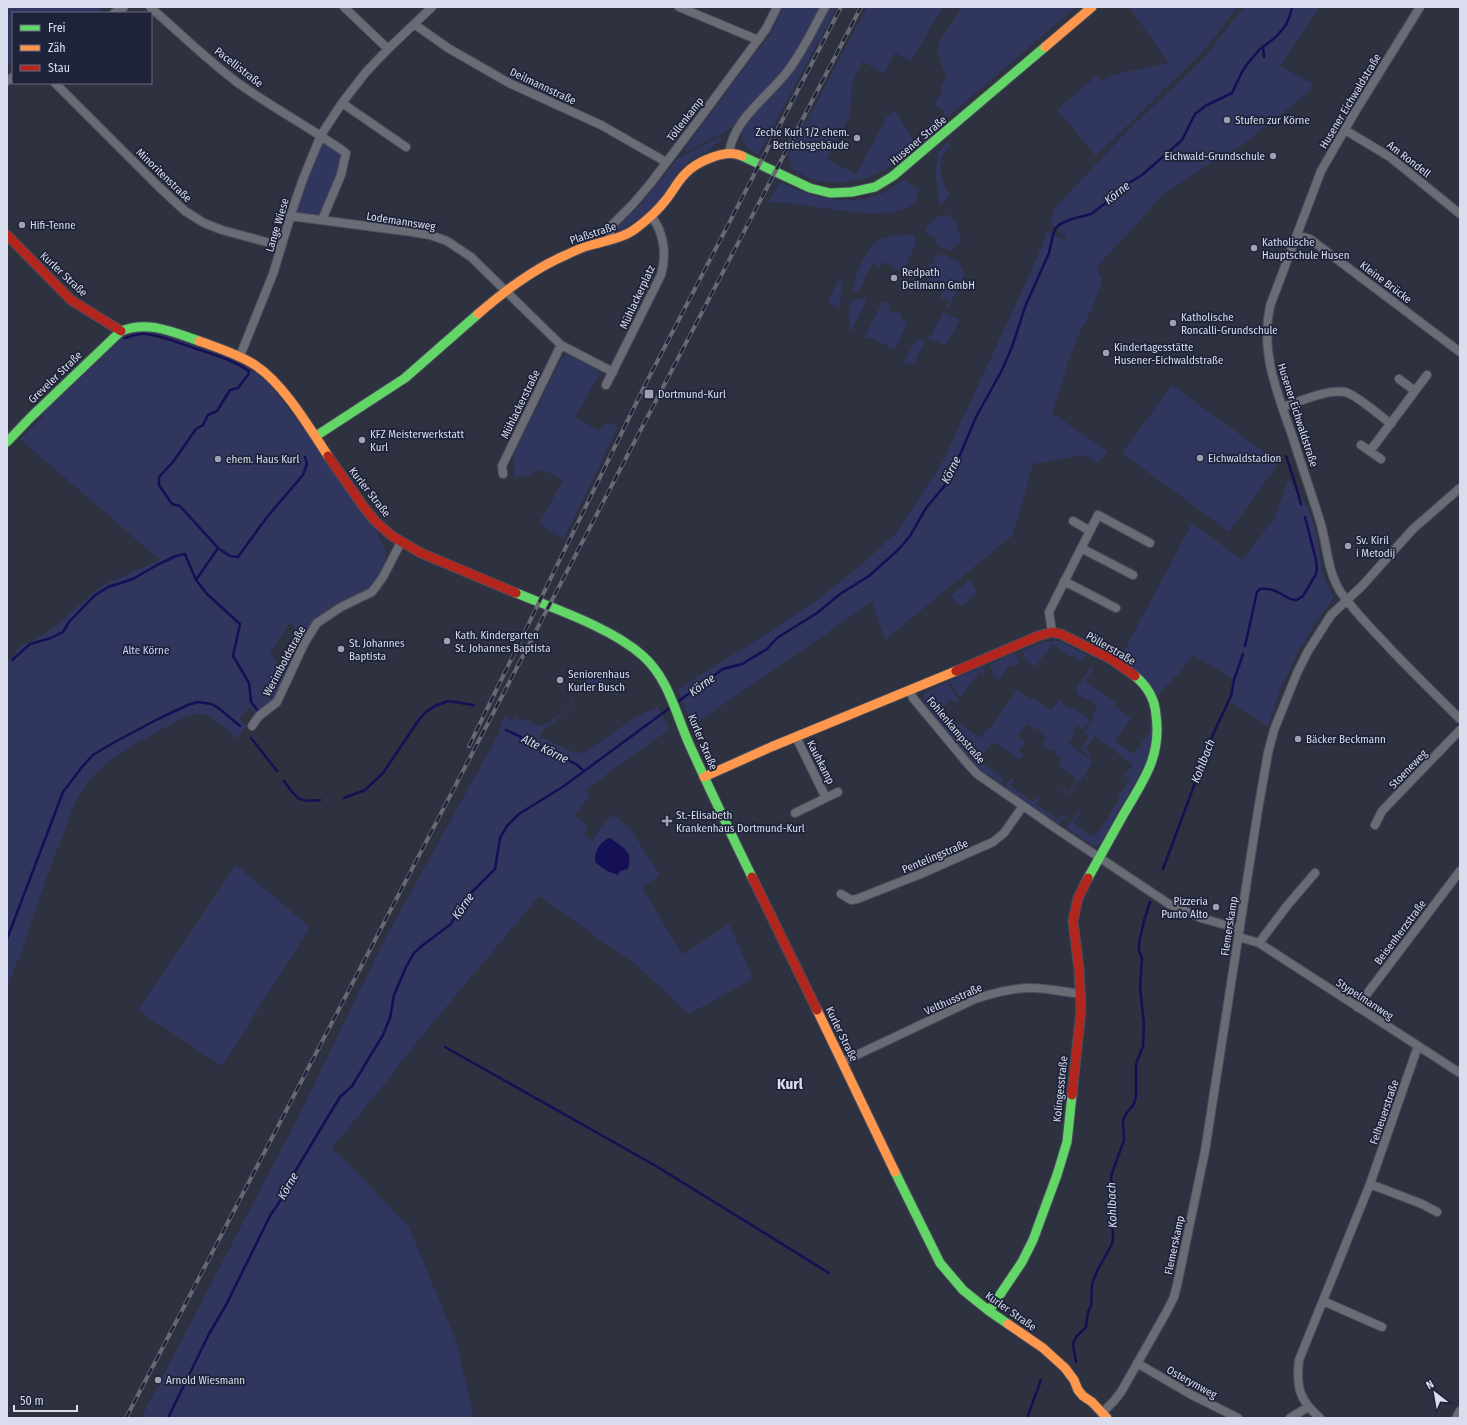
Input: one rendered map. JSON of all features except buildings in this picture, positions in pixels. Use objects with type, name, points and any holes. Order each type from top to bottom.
[{"type":"street","name":"Pacellistraße","points":[[150,7],[237,82],[286,115],[321,136]]},
{"type":"street","points":[[344,7],[388,48]]},
{"type":"street","name":"Lange Wiese","points":[[240,356],[274,274],[290,216],[303,179],[321,136],[342,103],[366,72],[388,48],[432,7]]},
{"type":"street","points":[[679,7],[758,40]]},
{"type":"street","name":"Töllenkamp","points":[[609,240],[611,226],[633,204],[666,162],[766,29],[777,7]]},
{"type":"street","points":[[728,154],[736,128],[790,68],[825,7]]},
{"type":"street","name":"Husener Straße","points":[[728,154],[745,156],[786,178],[810,188],[830,193],[852,192],[875,187],[893,176],[1092,7]]},
{"type":"street","name":"Husener Eichwaldstraße","points":[[1420,7],[1321,171],[1270,306],[1267,320],[1267,350],[1272,377],[1321,526],[1332,574],[1336,584],[1346,600],[1361,618],[1417,677],[1460,719]]},
{"type":"street","name":"Deilmannstraße","points":[[414,24],[448,48],[509,83],[600,125],[666,162]]},
{"type":"street","name":"Minoritenstraße","points":[[56,84],[185,211],[222,230],[281,246]]},
{"type":"street","points":[[342,103],[406,148]]},
{"type":"street","name":"Am Rondell","points":[[1345,130],[1362,139],[1395,161],[1459,211]]},
{"type":"street","points":[[321,136],[346,153],[341,175],[322,220]]},
{"type":"street","name":"Plaßstraße","points":[[316,436],[405,378],[506,290],[523,278],[565,255],[590,245],[624,236],[651,216],[665,202],[679,181],[694,167],[709,158],[728,154]]},
{"type":"street","name":"Lodemannsweg","points":[[290,216],[430,235],[447,241],[471,257],[506,290]]},
{"type":"street","name":"Mühlackerplatz","points":[[606,385],[661,274],[664,265],[659,228],[651,216]]},
{"type":"street","name":"Kurler Straße","points":[[7,235],[71,300],[120,331],[133,326],[153,327],[184,336],[240,356],[262,370],[275,383],[304,419],[365,508],[376,521],[401,542],[434,558],[592,625],[618,638],[637,651],[649,663],[661,677],[670,694],[691,749],[704,777],[926,1237],[940,1263],[963,1290],[989,1311],[1043,1348],[1065,1368],[1074,1380],[1081,1394],[1092,1402],[1105,1415]]},
{"type":"street","name":"Kleine Brücke","points":[[1297,235],[1310,239],[1460,352]]},
{"type":"street","points":[[506,290],[561,345],[612,372]]},
{"type":"street","name":"Greveler Straße","points":[[7,442],[120,331]]},
{"type":"street","name":"Mühlackerstraße","points":[[504,474],[502,466],[561,345]]},
{"type":"street","points":[[1370,451],[1427,375]]},
{"type":"street","points":[[1399,379],[1415,391]]},
{"type":"street","points":[[1282,407],[1322,394],[1345,392],[1357,398],[1391,424]]},
{"type":"street","points":[[1361,445],[1381,459]]},
{"type":"street","name":"Flemerskamp","points":[[1105,1415],[1121,1392],[1167,1311],[1174,1297],[1178,1281],[1206,1143],[1258,810],[1268,753],[1274,730],[1297,673],[1308,651],[1331,616],[1362,586],[1413,528],[1460,488]]},
{"type":"street","points":[[704,777],[771,747],[910,691],[1038,636],[1052,632],[1049,612],[1098,515],[1150,543]]},
{"type":"street","points":[[1073,521],[1090,531]]},
{"type":"street","name":"Werimboldstraße","points":[[252,726],[259,716],[277,702],[305,642],[317,623],[341,606],[372,592],[383,577],[401,542]]},
{"type":"street","points":[[1081,548],[1133,574]]},
{"type":"street","points":[[1064,581],[1116,608]]},
{"type":"street","name":"Pöllerstraße","points":[[1052,632],[1061,634],[1122,666],[1138,678],[1146,687],[1151,696],[1159,726],[1158,746],[1143,783],[1100,858]]},
{"type":"street","name":"Fohlenkampstraße","points":[[910,691],[913,698],[967,763],[978,774],[1160,899],[1180,910],[1240,933]]},
{"type":"street","name":"Stoeneweg","points":[[1375,825],[1382,811],[1460,730]]},
{"type":"street","name":"Kauhkamp","points":[[796,737],[826,798]]},
{"type":"street","name":"Kauhkamp","points":[[795,813],[838,792]]},
{"type":"street","name":"Pentelingstraße","points":[[841,894],[851,900],[856,899],[912,878],[993,842],[1004,833],[1024,806]]},
{"type":"street","name":"Kolingesstraße","points":[[989,1311],[1022,1262],[1033,1240],[1057,1175],[1067,1142],[1081,1010],[1081,994],[1073,931],[1074,912],[1084,885],[1100,858]]},
{"type":"street","name":"Beisenherzstraße","points":[[1357,1007],[1460,871]]},
{"type":"street","points":[[1259,944],[1286,907],[1315,873]]},
{"type":"street","name":"Stypelmanweg","points":[[1240,933],[1460,1073]]},
{"type":"street","name":"Velthusstraße","points":[[842,1062],[975,999],[990,994],[1015,989],[1031,988],[1050,989],[1081,994]]},
{"type":"street","name":"Felheuerstraße","points":[[1320,1418],[1308,1407],[1300,1392],[1297,1377],[1299,1360],[1370,1184],[1418,1046]]},
{"type":"street","points":[[1370,1184],[1422,1204],[1437,1212]]},
{"type":"street","points":[[1323,1301],[1382,1327]]},
{"type":"street","name":"Osterymweg","points":[[1137,1363],[1190,1394],[1238,1418]]},
{"type":"street","points":[[1290,1418],[1308,1407]]},
{"type":"street","points":[[1456,1418],[1460,1412]]},
{"type":"green space","points":[[7,7],[105,7],[97,12],[12,12],[12,64],[7,67]]},
{"type":"green space","points":[[783,7],[821,7],[785,70],[730,129],[687,151],[685,150],[772,31]]},
{"type":"green space","points":[[829,7],[837,7],[758,155],[750,150],[742,141],[742,128],[788,76]]},
{"type":"green space","points":[[867,7],[943,7],[911,61],[895,53],[883,74],[863,61],[852,83],[850,116],[827,159],[856,174],[887,117],[895,110],[916,144],[880,172],[852,181],[821,182],[811,179],[792,169],[789,154]]},
{"type":"green space","points":[[962,7],[1076,7],[924,137],[921,133],[926,129],[935,116],[940,117],[945,112],[936,106],[936,102],[943,90],[940,88],[946,76],[937,51],[939,42]]},
{"type":"green space","points":[[1129,7],[1237,7],[1198,57],[1096,156],[1057,110],[1096,76],[1101,81],[1112,75],[1169,63]]},
{"type":"green space","points":[[1244,7],[1319,7],[1280,66],[1313,84],[1309,91],[1292,106],[1242,145],[1164,194],[1096,268],[1103,280],[1069,359],[1052,413],[1108,451],[1099,462],[1084,455],[1033,464],[1013,535],[885,640],[872,602],[692,726],[678,689],[812,604],[860,566],[897,532],[943,461],[1037,258],[1047,231],[1064,240],[1066,237],[1051,224],[1053,210],[1130,128],[1201,61]]},
{"type":"green space","points":[[321,136],[346,153],[321,220],[291,216]]},
{"type":"green space","points":[[720,137],[722,138],[710,149],[688,162],[679,170],[665,193],[650,209],[634,222],[616,232],[616,227],[632,212],[633,213],[677,159]]},
{"type":"green space","points":[[947,143],[951,146],[946,150],[942,158],[941,175],[951,194],[939,205],[935,165],[938,164],[937,153]]},
{"type":"green space","points":[[903,180],[919,190],[914,202],[902,210],[886,213],[866,213],[780,202],[769,202],[780,182],[822,198],[856,200],[879,195]]},
{"type":"green space","points":[[948,214],[957,225],[962,242],[956,244],[953,251],[937,245],[934,235],[931,236],[926,234],[926,229],[931,222],[938,216]]},
{"type":"green space","points":[[913,234],[916,235],[914,241],[917,248],[911,250],[913,256],[907,258],[909,263],[902,267],[900,271],[883,262],[880,268],[873,262],[860,289],[857,292],[853,290],[862,262],[866,254],[876,242],[889,237]]},
{"type":"green space","points":[[942,254],[960,263],[965,274],[948,308],[945,308],[949,301],[940,298],[943,293],[926,284],[928,280],[926,272],[931,270],[929,264],[935,262],[934,257]]},
{"type":"green space","points":[[840,278],[842,279],[840,309],[827,302]]},
{"type":"green space","points":[[862,298],[867,300],[851,332],[849,331],[850,302]]},
{"type":"green space","points":[[883,301],[890,304],[888,307],[890,312],[900,312],[902,319],[908,322],[895,349],[869,337],[867,340],[864,338]]},
{"type":"green space","points":[[943,312],[960,320],[945,345],[928,338],[929,335],[931,336]]},
{"type":"green space","points":[[136,331],[166,336],[226,357],[249,368],[267,382],[305,430],[378,531],[376,534],[381,540],[386,551],[385,563],[380,574],[369,590],[337,603],[318,618],[302,637],[290,623],[270,652],[287,679],[277,702],[259,716],[250,707],[240,719],[246,726],[238,739],[210,717],[200,714],[187,716],[128,748],[92,777],[75,803],[7,988],[7,663],[18,648],[47,632],[61,622],[89,596],[105,584],[160,560],[20,439],[42,418],[44,412],[124,336]]},
{"type":"green space","points":[[917,338],[925,342],[914,363],[909,364],[902,361],[905,360]]},
{"type":"green space","points":[[569,355],[596,369],[599,374],[575,418],[600,431],[608,422],[618,427],[564,538],[539,524],[563,480],[543,470],[541,472],[536,469],[533,475],[514,476],[514,453],[561,359]]},
{"type":"green space","name":"Eichwaldstadion","points":[[1172,385],[1279,463],[1229,532],[1122,453]]},
{"type":"green space","points":[[1289,479],[1309,510],[1317,535],[1322,573],[1334,598],[1313,626],[1303,645],[1300,647],[1280,690],[1268,726],[1229,701],[1233,679],[1193,655],[1178,674],[1157,696],[1120,659],[1192,523],[1242,560],[1274,519]]},
{"type":"green space","points":[[970,579],[977,593],[963,605],[958,605],[951,596]]},
{"type":"green space","points":[[1060,641],[1087,655],[1082,662],[1072,655],[1069,656],[1052,644],[1035,667],[1026,660],[1022,651],[1044,642]]},
{"type":"green space","points":[[1015,653],[1019,664],[1008,666],[999,680],[994,676],[989,664]]},
{"type":"green space","points":[[1092,666],[1094,668],[1085,681],[1116,703],[1114,706],[1131,718],[1115,741],[1134,754],[1150,731],[1149,725],[1152,725],[1151,744],[1146,762],[1101,844],[1095,846],[1066,828],[1080,809],[1082,811],[1073,824],[1094,837],[1120,799],[1117,797],[1130,780],[1124,776],[1133,765],[1095,736],[1085,749],[1092,754],[1090,757],[1081,750],[1089,735],[1085,732],[1093,720],[1092,718],[1096,710],[1094,702],[1080,696],[1076,691],[1076,687]]},
{"type":"green space","points":[[983,667],[985,672],[983,674],[980,671],[961,697],[954,689],[950,680]]},
{"type":"green space","points":[[578,671],[609,679],[586,687],[583,681],[585,678],[583,674]]},
{"type":"green space","points":[[948,681],[951,689],[959,700],[957,704],[950,699],[941,712],[980,738],[988,727],[990,728],[1017,690],[1031,700],[1033,698],[1050,710],[1052,710],[1059,700],[1070,709],[1072,706],[1090,721],[1083,730],[1077,725],[1072,731],[1075,734],[1068,743],[1093,762],[1084,774],[1089,778],[1088,780],[1083,776],[1069,795],[1058,788],[1059,787],[1068,793],[1077,780],[1058,765],[1062,759],[1056,754],[1056,752],[1051,748],[1049,750],[1042,744],[1047,738],[1035,727],[1034,729],[1027,724],[1018,736],[1026,742],[1019,751],[1024,755],[1020,760],[994,742],[983,754],[984,755],[980,761],[1003,778],[1008,773],[1000,783],[986,773],[984,775],[925,704],[923,696],[924,693]]},
{"type":"green space","points":[[572,701],[574,702],[555,721],[543,730],[540,736],[577,754],[588,750],[637,716],[658,707],[670,729],[585,790],[590,796],[575,815],[589,828],[584,835],[592,840],[612,814],[630,828],[660,875],[642,887],[682,955],[729,924],[753,979],[689,1014],[635,964],[539,896],[421,1037],[332,1148],[408,1225],[457,1343],[474,1418],[141,1418],[295,1123],[386,937],[498,735],[505,714],[512,721],[516,716],[525,721],[527,719],[537,725],[542,725],[552,721]]},
{"type":"green space","points":[[1011,778],[1014,780],[1010,785],[1033,802],[1037,797],[1040,799],[1036,804],[1057,819],[1061,814],[1065,817],[1059,824],[1005,787]]},
{"type":"green space","points":[[236,865],[310,927],[222,1066],[138,1010]]},
{"type":"shaded area","points":[[610,838],[626,850],[630,858],[628,869],[620,871],[618,875],[607,871],[596,863],[595,859],[596,851],[600,845]]},
{"type":"waterway","name":"Körne","points":[[676,703],[723,669],[742,664],[767,649],[777,638],[817,613],[840,594],[869,576],[899,549],[910,536],[926,508],[947,483],[976,417],[1002,370],[1012,347],[1025,307],[1049,253],[1055,229],[1060,224],[1091,214],[1107,202],[1122,187],[1142,175],[1182,140],[1195,114],[1207,105],[1232,93],[1248,63],[1260,49],[1276,37],[1286,25],[1292,7]]},
{"type":"waterway","name":"Kohlbach","points":[[1263,48],[1264,57]]},
{"type":"waterway","points":[[125,338],[143,334],[159,336],[224,358],[249,371],[248,375],[238,388],[230,390],[217,411],[208,415],[203,425],[196,429],[173,462],[159,477],[159,485],[172,504],[180,506],[218,548],[230,556],[238,557],[267,517],[303,475],[307,464],[305,457]]},
{"type":"waterway","name":"Kohlbach","points":[[1286,456],[1301,504]]},
{"type":"waterway","name":"Kohlbach","points":[[1245,646],[1257,592],[1260,589],[1267,589],[1288,598],[1297,600],[1303,596],[1315,576],[1317,570],[1316,560],[1305,517]]},
{"type":"waterway","points":[[196,580],[218,548]]},
{"type":"waterway","points":[[12,660],[30,644],[51,638],[63,632],[69,622],[94,596],[108,587],[133,579],[157,565],[176,556],[185,554],[196,580],[207,594],[240,624],[233,656],[249,683],[251,702],[258,711]]},
{"type":"waterway","name":"Kohlbach","points":[[1163,869],[1214,732],[1231,696],[1234,680],[1243,654]]},
{"type":"waterway","name":"Alte Körne","points":[[344,798],[365,790],[383,773],[418,721],[426,712],[435,706],[448,701],[474,705]]},
{"type":"waterway","name":"Alte Körne","points":[[7,939],[63,792],[93,755],[158,719],[197,702],[212,704],[240,726]]},
{"type":"waterway","name":"Körne","points":[[168,1418],[209,1334],[226,1305],[270,1216],[284,1195],[290,1180],[340,1097],[352,1086],[383,1035],[390,1018],[394,995],[406,967],[414,953],[451,924],[465,899],[495,869],[500,838],[507,826],[519,814],[564,786],[671,707]]},
{"type":"waterway","name":"Alte Körne","points":[[506,730],[576,764],[584,771]]},
{"type":"waterway","name":"Alte Körne","points":[[251,738],[277,771]]},
{"type":"waterway","name":"Alte Körne","points":[[284,781],[298,798],[307,801],[320,800]]},
{"type":"waterway","name":"Kohlbach","points":[[1076,1362],[1073,1344],[1076,1337],[1086,1327],[1088,1312],[1091,1306],[1092,1284],[1097,1271],[1112,1244],[1113,1239],[1111,1176],[1124,1140],[1123,1120],[1134,1104],[1136,1096],[1136,1064],[1143,1046],[1144,1024],[1140,987],[1142,959],[1139,950],[1139,943],[1150,902]]},
{"type":"waterway","points":[[445,1047],[656,1166],[829,1273]]},
{"type":"waterway","name":"Kohlbach","points":[[1027,1418],[1041,1380]]},
{"type":"railway","points":[[469,746],[644,387],[841,7]]},
{"type":"railway","points":[[126,1418],[861,7]]},
{"type":"traffic: fast","points":[[742,156],[810,188],[830,193],[852,192],[875,187],[893,176],[1045,47]]},
{"type":"traffic: fast","points":[[316,436],[405,378],[478,314]]},
{"type":"traffic: fast","points":[[7,442],[121,331],[140,327],[160,328],[199,341]]},
{"type":"traffic: fast","points":[[516,593],[599,628],[630,646],[652,665],[666,686],[690,746],[752,877]]},
{"type":"traffic: fast","points":[[1088,878],[1143,781],[1153,757],[1157,730],[1154,704],[1150,694],[1135,676]]},
{"type":"traffic: fast","points":[[989,1311],[1022,1262],[1033,1240],[1057,1175],[1067,1142],[1072,1095]]},
{"type":"traffic: fast","points":[[895,1172],[940,1263],[963,1290],[1008,1324]]},
{"type":"traffic: slow","points":[[1045,47],[1092,7]]},
{"type":"traffic: slow","points":[[478,314],[509,289],[542,267],[578,249],[616,238],[634,230],[656,211],[668,198],[682,177],[696,165],[720,155],[735,154],[742,156]]},
{"type":"traffic: slow","points":[[199,341],[242,358],[266,373],[286,394],[328,456]]},
{"type":"traffic: slow","points":[[704,777],[771,747],[956,671]]},
{"type":"traffic: slow","points":[[817,1010],[895,1172]]},
{"type":"traffic: slow","points":[[1008,1324],[1043,1348],[1065,1368],[1083,1396],[1092,1402],[1107,1418]]},
{"type":"traffic: jam","points":[[7,235],[71,300],[121,331]]},
{"type":"traffic: jam","points":[[328,456],[363,506],[375,521],[392,536],[421,553],[516,593]]},
{"type":"traffic: jam","points":[[956,671],[1038,636],[1052,632],[1061,634],[1111,659],[1135,676]]},
{"type":"traffic: jam","points":[[752,877],[817,1010]]},
{"type":"traffic: jam","points":[[1072,1095],[1081,1010],[1079,969],[1073,921],[1078,898],[1088,878]]},
{"type":"place","name":"Stufen zur Körne","points":[[1227,120]]},
{"type":"place","name":"Zeche Kurl 1/2 ehem. Betriebsgebäude","points":[[857,138]]},
{"type":"place","name":"Eichwald-Grundschule","points":[[1273,156]]},
{"type":"place","name":"Hifi-Tenne","points":[[22,225]]},
{"type":"place","name":"Katholische Hauptschule Husen","points":[[1254,248]]},
{"type":"place","name":"Redpath Deilmann GmbH","points":[[894,278]]},
{"type":"place","name":"Katholische Roncalli-Grundschule","points":[[1173,323]]},
{"type":"place","name":"Kindertagesstätte Husener-Eichwaldstraße","points":[[1106,353]]},
{"type":"place","name":"Dortmund-Kurl","points":[[649,394]]},
{"type":"place","name":"KFZ Meisterwerkstatt Kurl","points":[[362,440]]},
{"type":"place","name":"Eichwaldstadion","points":[[1200,458]]},
{"type":"place","name":"ehem. Haus Kurl","points":[[218,459]]},
{"type":"place","name":"Sv. Kiril i Metodij","points":[[1348,546]]},
{"type":"place","name":"Kath. Kindergarten St. Johannes Baptista","points":[[447,641]]},
{"type":"place","name":"St. Johannes Baptista","points":[[341,649]]},
{"type":"place","name":"Seniorenhaus Kurler Busch","points":[[560,680]]},
{"type":"place","name":"Bäcker Beckmann","points":[[1298,739]]},
{"type":"place","name":"St.-Elisabeth Krankenhaus Dortmund-Kurl","points":[[667,821]]},
{"type":"place","name":"Pizzeria Punto Alto","points":[[1216,907]]},
{"type":"place","name":"Arnold Wiesmann","points":[[158,1380]]},
{"type":"district","name":"Kurl","points":[[790,1084]]}]
